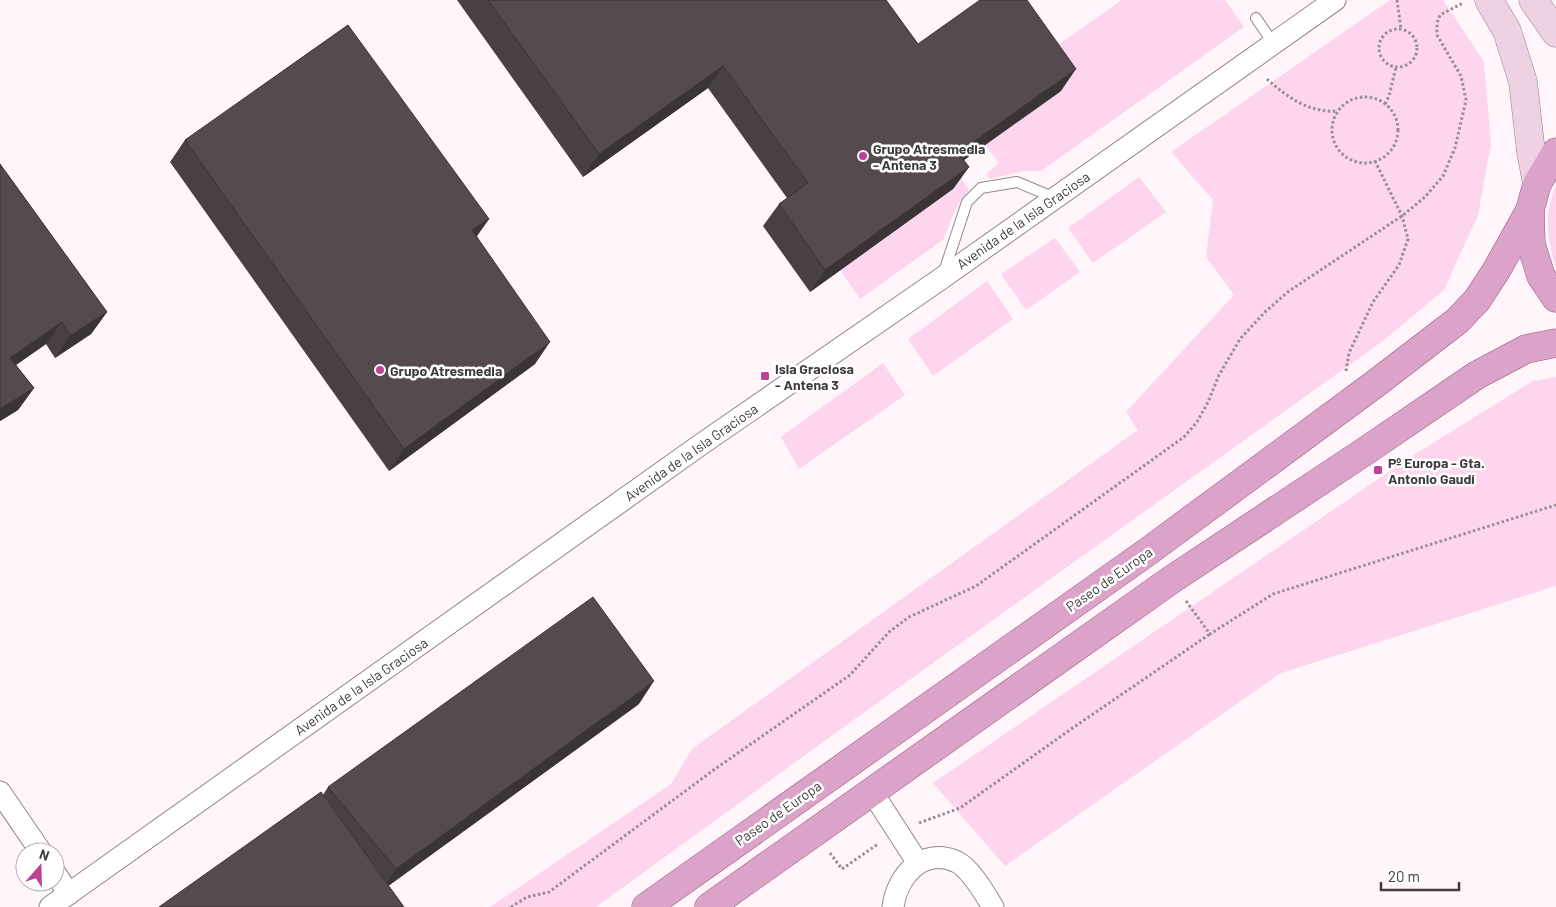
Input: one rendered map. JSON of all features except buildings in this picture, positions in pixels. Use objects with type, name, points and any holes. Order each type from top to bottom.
[{"type":"main road","points":[[1489,0],[1507,31],[1523,82],[1534,197],[1531,244],[1541,276],[1556,298]]},
{"type":"main road","points":[[1533,0],[1556,33]]},
{"type":"main road","name":"Paseo de Europa","points":[[646,907],[1158,544],[1375,384],[1457,320],[1476,300],[1496,270],[1556,152]]},
{"type":"main road","points":[[709,907],[1171,580],[1477,375],[1526,350],[1556,344]]},
{"type":"street","name":"Avenida de la Isla Graciosa","points":[[50,907],[703,443],[942,278],[1335,0]]},
{"type":"street","points":[[0,792],[33,842]]},
{"type":"street","points":[[872,792],[918,863]]},
{"type":"street","points":[[893,907],[894,893],[902,878],[918,863],[935,857],[958,862],[974,878],[993,907]]},
{"type":"street","points":[[65,888],[69,894]]},
{"type":"lane","points":[[1256,18],[1273,43]]},
{"type":"lane","points":[[942,278],[968,202],[981,188],[1017,182],[1056,198]]},
{"type":"path","points":[[1397,0],[1402,28]]},
{"type":"path","points":[[511,907],[527,898],[549,892],[715,769],[850,675],[888,632],[909,618],[976,586],[1184,437],[1197,422],[1219,375],[1240,339],[1265,312],[1289,291],[1402,216],[1425,197],[1443,176],[1455,148],[1466,100],[1461,76],[1437,36],[1437,23],[1440,15],[1468,0]]},
{"type":"path","points":[[1402,28],[1413,35],[1418,47],[1417,54],[1409,64],[1396,67],[1385,62],[1381,57],[1379,45],[1381,39],[1389,30],[1402,28]]},
{"type":"path","points":[[1385,104],[1390,96],[1396,67]]},
{"type":"path","points":[[1266,79],[1283,94],[1300,103],[1316,110],[1338,111]]},
{"type":"path","points":[[1360,97],[1370,97],[1385,104],[1394,115],[1398,128],[1398,136],[1392,149],[1374,161],[1360,162],[1346,157],[1336,146],[1332,132],[1338,111],[1350,101],[1360,97]]},
{"type":"path","points":[[1346,371],[1349,353],[1373,302],[1398,265],[1408,239],[1402,216],[1374,161]]},
{"type":"path","points":[[815,832],[842,869],[898,831],[960,808],[1210,634],[1273,594],[1556,505]]},
{"type":"path","points":[[1171,580],[1210,634]]},
{"type":"shaded area","points":[[1122,0],[1225,0],[1244,27],[1041,171],[1024,171],[989,179],[986,174],[999,163],[985,145],[1061,91],[1038,59]]},
{"type":"shaded area","points":[[1390,0],[1443,0],[1484,62],[1491,144],[1478,215],[1444,290],[1384,340],[596,907],[490,907],[671,784],[693,748],[1138,430],[1126,412],[1234,295],[1206,257],[1213,200],[1171,152]]},
{"type":"shaded area","points":[[954,167],[969,190],[956,208],[943,240],[860,299],[840,270],[953,190]]},
{"type":"shaded area","points":[[1139,177],[1166,212],[1093,263],[1068,228]]},
{"type":"shaded area","points":[[1556,185],[1556,267],[1548,236],[1548,216]]},
{"type":"shaded area","points":[[1055,238],[1080,272],[1026,310],[1001,274]]},
{"type":"shaded area","points":[[987,281],[1013,319],[933,376],[908,339]]},
{"type":"shaded area","points":[[883,363],[905,395],[799,469],[781,437]]},
{"type":"shaded area","points":[[1556,377],[1556,586],[1281,673],[1005,866],[933,783],[1412,456],[1533,381]]},
{"type":"place","name":"Grupo Atresmedia - Antena 3","points":[[863,156]]},
{"type":"place","name":"Grupo Atresmedia","points":[[380,370]]},
{"type":"place","name":"Isla Graciosa - Antena 3","points":[[765,376]]},
{"type":"place","name":"Pº Europa - Gta. Antonio Gaudí","points":[[1378,470]]}]
